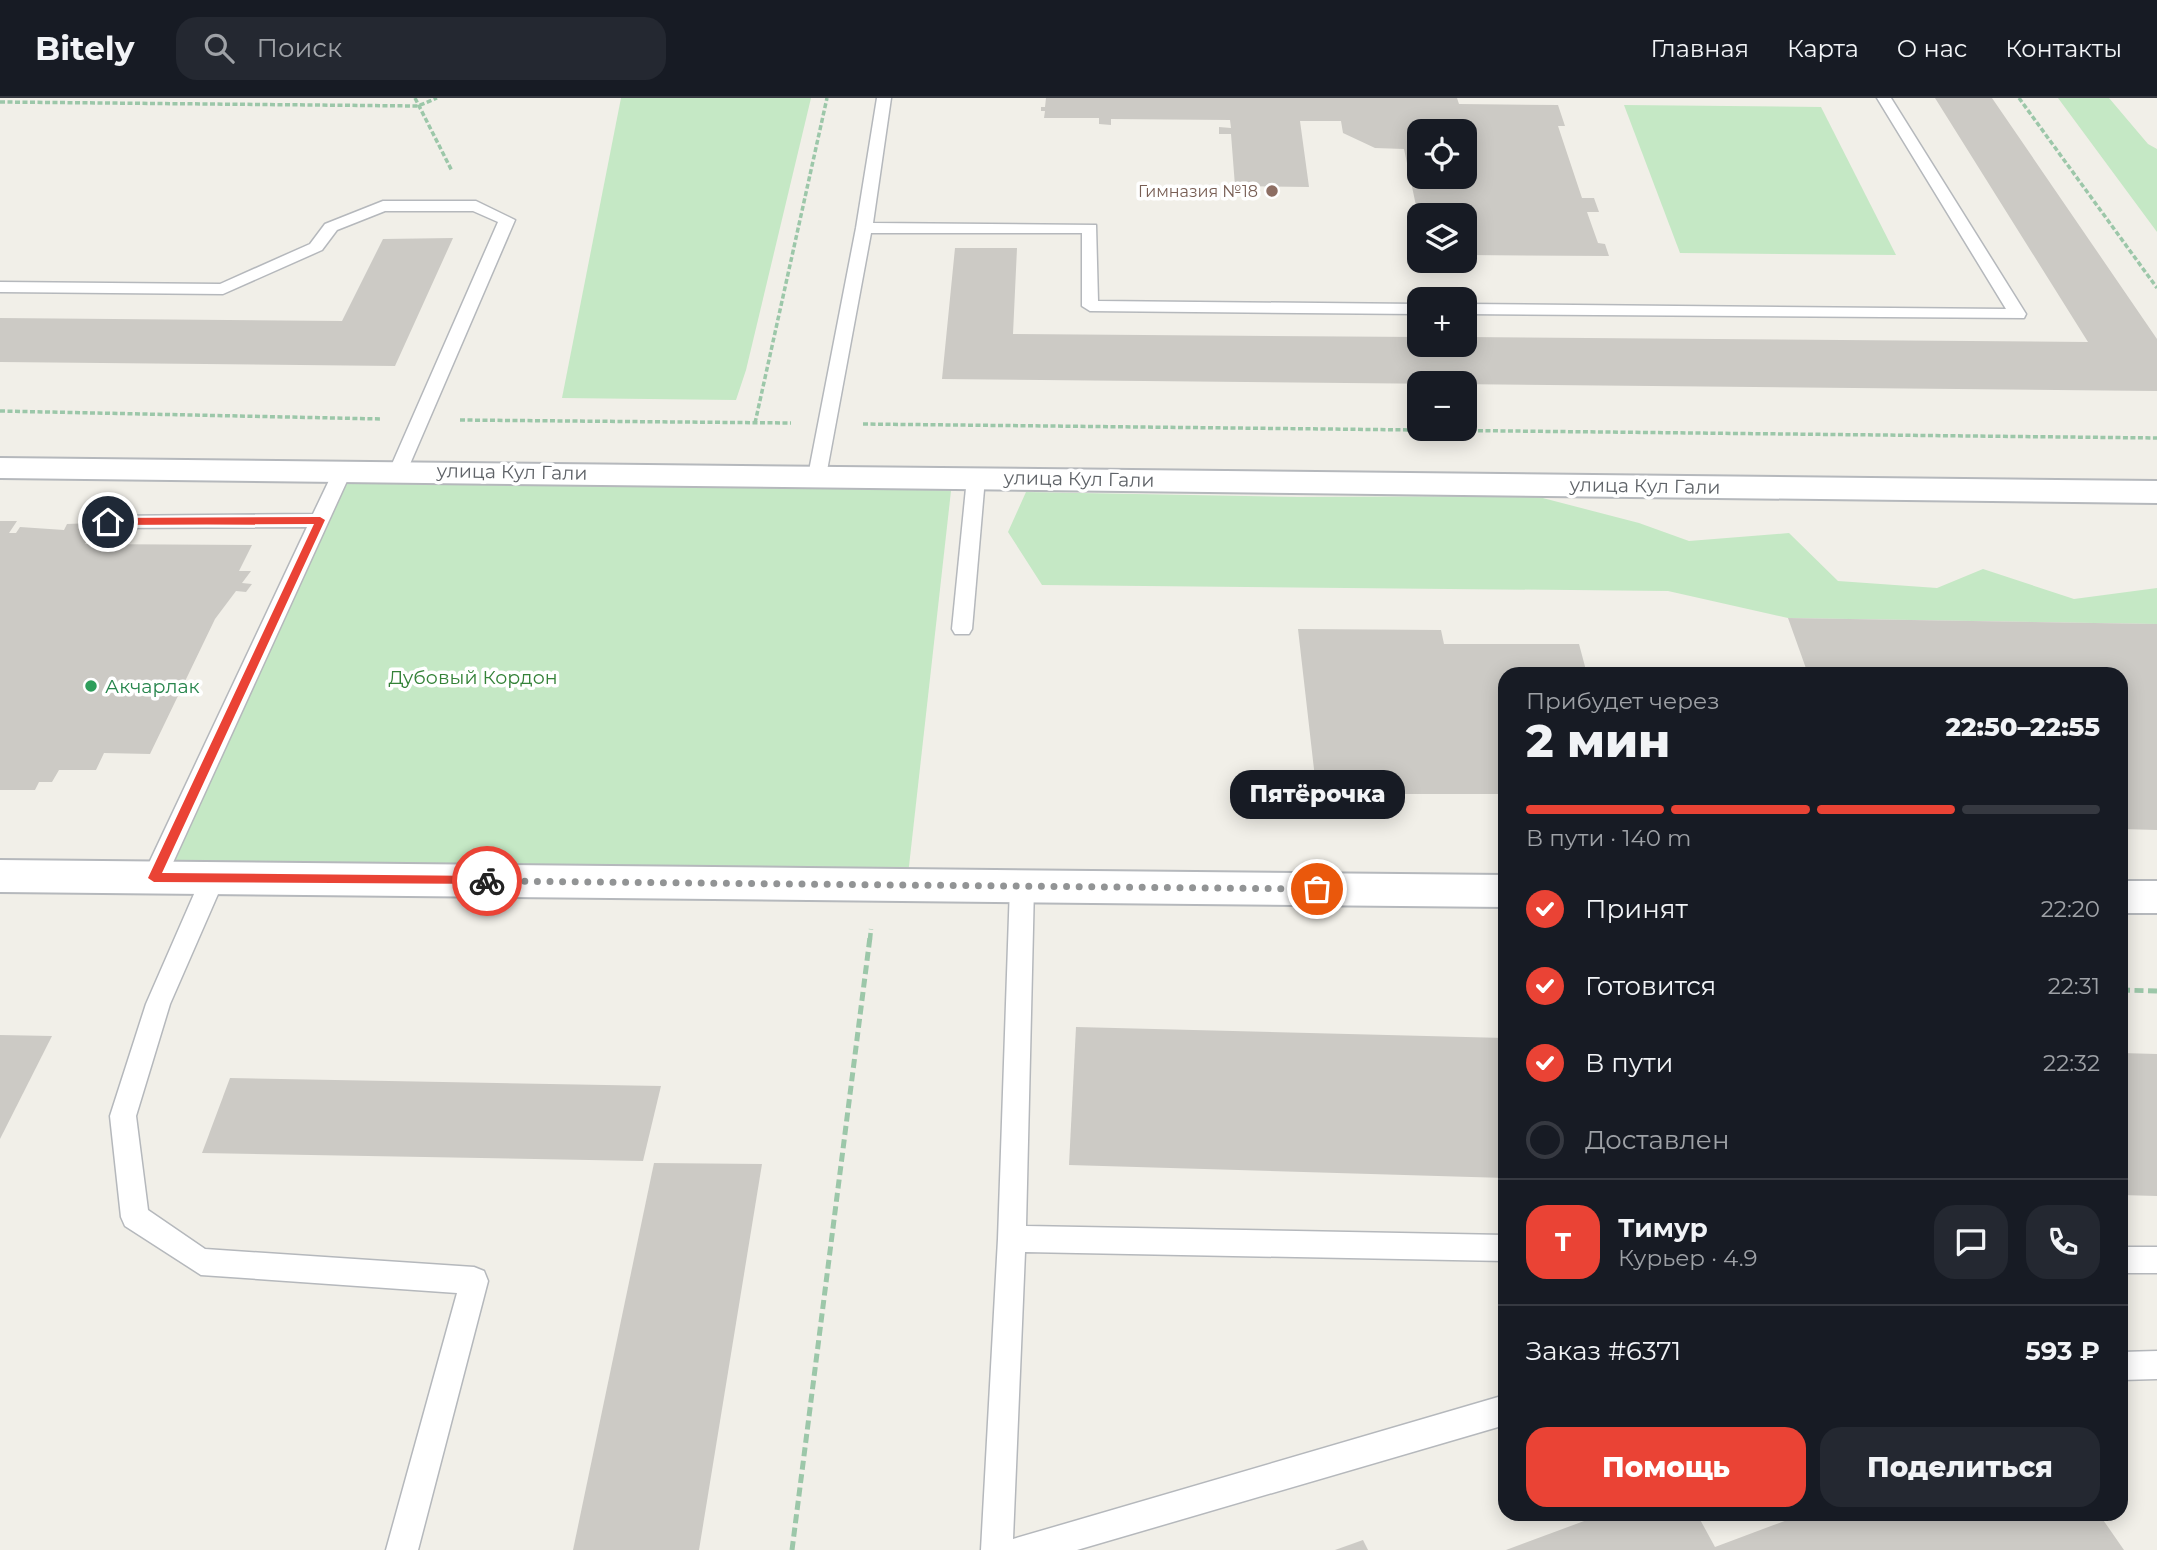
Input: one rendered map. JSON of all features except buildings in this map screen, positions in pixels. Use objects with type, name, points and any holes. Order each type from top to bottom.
[{"type":"street","name":"улица Кул Гали","points":[[0,468],[2157,492]]},
{"type":"street","points":[[0,876],[1498,891]]},
{"type":"street","points":[[2128,897],[2157,897]]},
{"type":"lane","points":[[817,476],[864,228],[884,98]]},
{"type":"lane","points":[[1477,309],[2018,314],[1884,98]]},
{"type":"lane","points":[[0,287],[223,289],[316,247],[331,227],[383,206],[476,205],[507,220],[398,471]]},
{"type":"lane","points":[[864,228],[1090,228],[1090,306],[1407,309]]},
{"type":"lane","points":[[154,878],[343,470]]},
{"type":"lane","points":[[962,629],[976,478]]},
{"type":"lane","points":[[108,522],[320,520]]},
{"type":"lane","points":[[213,878],[158,1004],[123,1116],[135,1217],[201,1262],[474,1281],[402,1550]]},
{"type":"lane","points":[[997,1550],[1012,1239],[1022,886]]},
{"type":"lane","points":[[1012,1239],[1498,1248]]},
{"type":"lane","points":[[2128,1260],[2157,1260]]},
{"type":"lane","points":[[2128,1366],[2157,1365]]},
{"type":"lane","points":[[1024,1550],[1498,1412]]},
{"type":"path","points":[[415,98],[452,170]]},
{"type":"path","points":[[0,102],[418,106],[437,98]]},
{"type":"path","points":[[755,423],[827,98]]},
{"type":"path","points":[[2019,98],[2157,288]]},
{"type":"path","points":[[0,411],[420,419],[2157,438]]},
{"type":"path","points":[[792,1550],[876,885]]},
{"type":"path","points":[[2128,990],[2157,991]]},
{"type":"green space","points":[[621,98],[811,98],[746,370],[736,400],[562,398]]},
{"type":"green space","points":[[2058,98],[2109,98],[2148,144],[2157,149],[2157,232]]},
{"type":"green space","points":[[1624,105],[1821,107],[1896,255],[1680,253]]},
{"type":"green space","name":"Дубовый Кордон","points":[[343,470],[952,482],[907,884],[154,878]]},
{"type":"green space","points":[[1026,492],[1298,497],[1535,496],[1639,523],[1689,541],[1789,533],[1838,581],[1937,588],[1983,569],[2074,599],[2157,588],[2157,624],[1788,618],[1668,591],[1042,585],[1008,532]]},
{"type":"way so far","points":[[487,881],[1317,889]]},
{"type":"place","name":"Гимназия №18","points":[[1272,191]]},
{"type":"place","name":"Акчарлак","points":[[91,686]]},
{"type":"place","name":"Пятёрочка","points":[[1317,889]]},
{"type":"route","points":[[108,522],[320,520],[154,878],[487,881]]}]
